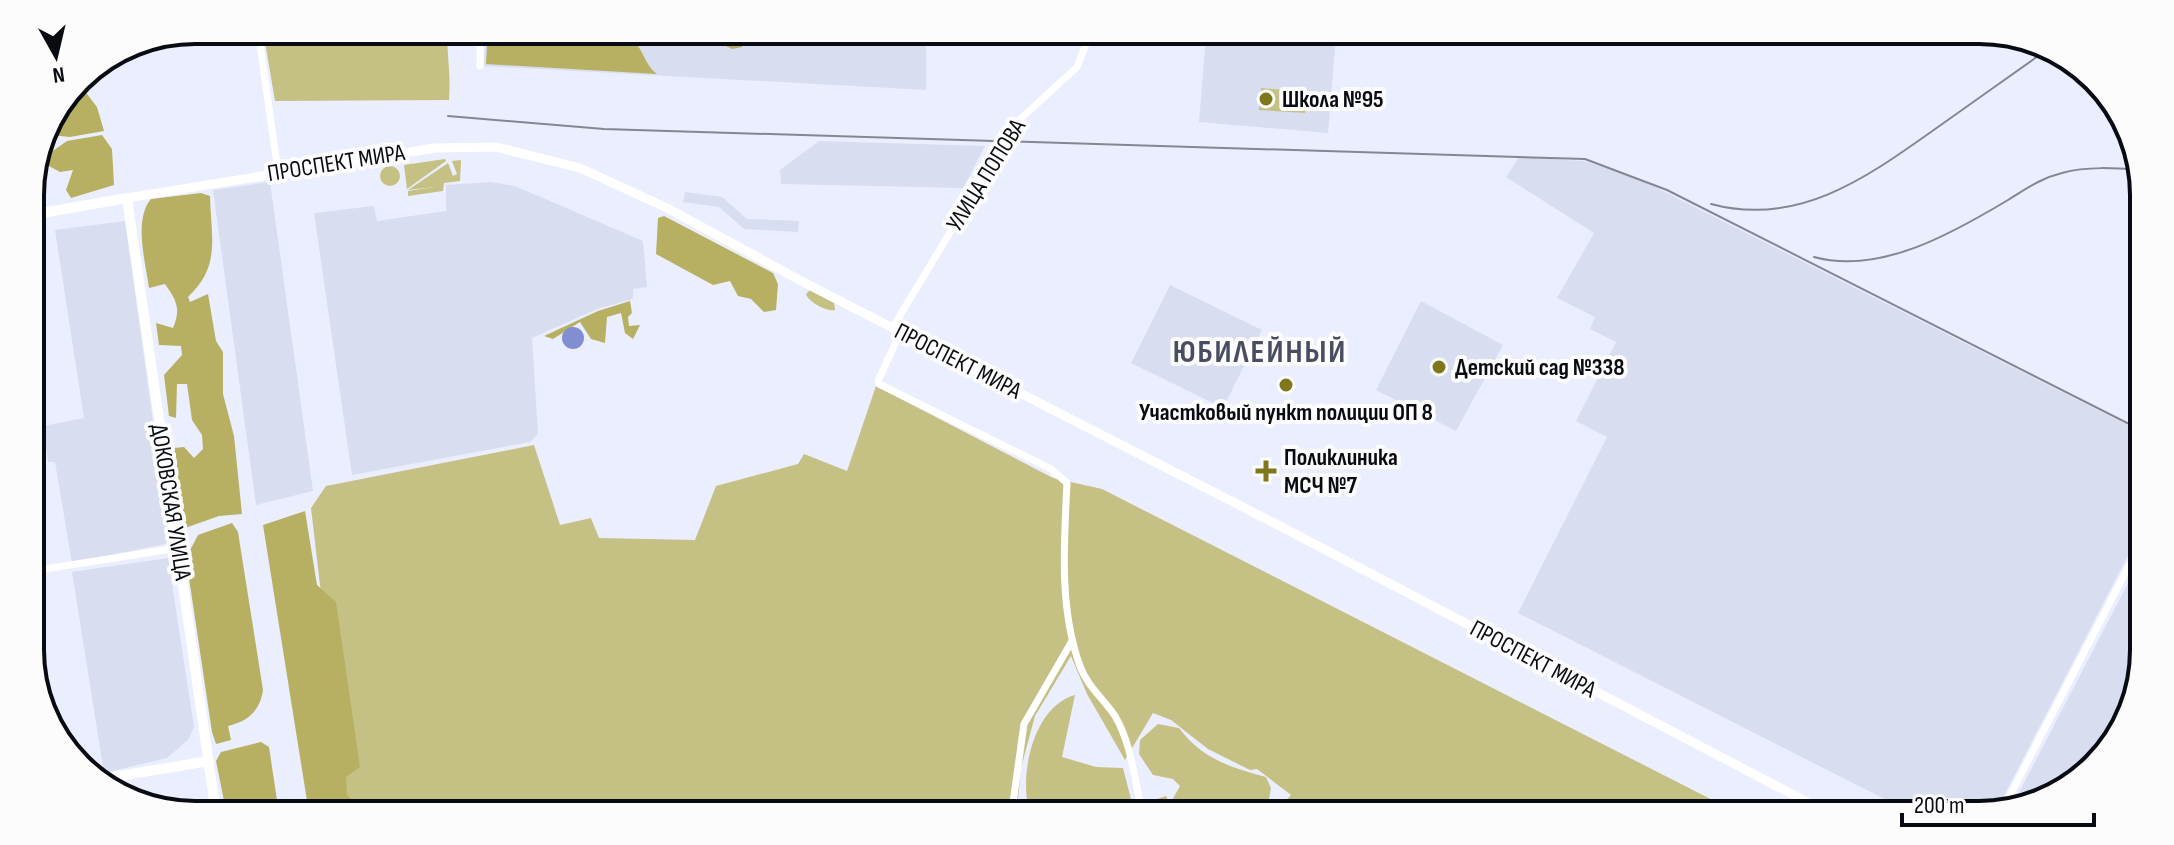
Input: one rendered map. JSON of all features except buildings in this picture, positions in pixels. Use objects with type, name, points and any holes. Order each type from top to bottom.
[{"type":"main road","name":"ПРОСПЕКТ МИРА","points":[[44,213],[127,198]]},
{"type":"main road","name":"ДОКОВСКАЯ УЛИЦА","points":[[127,198],[214,801]]},
{"type":"main road","points":[[114,777],[209,761]]},
{"type":"street","points":[[260,44],[278,172]]},
{"type":"street","points":[[480,44],[480,66]]},
{"type":"street","name":"УЛИЦА ПОПОВА","points":[[1072,641],[1066,603],[1067,483],[1051,469],[879,384],[897,329],[1016,123],[1077,67],[1086,44]]},
{"type":"street","name":"ПРОСПЕКТ МИРА","points":[[127,198],[399,151],[496,147],[553,159],[602,177],[667,208],[1805,801]]},
{"type":"street","points":[[44,569],[178,548]]},
{"type":"street","points":[[2009,798],[2130,564]]},
{"type":"street","points":[[1013,801],[1024,724],[1072,641]]},
{"type":"street","points":[[1072,641],[1086,681],[1115,717],[1126,742],[1140,801]]},
{"type":"shaded area","points":[[265,44],[448,44],[449,100],[275,101]]},
{"type":"shaded area","points":[[485,44],[926,44],[926,90],[484,66]]},
{"type":"shaded area","points":[[487,44],[636,44],[657,74],[486,64]]},
{"type":"shaded area","points":[[722,44],[742,44],[742,47],[732,49]]},
{"type":"shaded area","name":"Школа №95","points":[[1205,44],[1335,44],[1328,133],[1199,122]]},
{"type":"shaded area","points":[[1261,88],[1307,92],[1305,113],[1259,110]]},
{"type":"shaded area","points":[[82,96],[89,96],[97,107],[104,131],[70,137],[57,136]]},
{"type":"shaded area","points":[[102,135],[112,149],[114,185],[71,198],[66,190],[73,170],[60,172],[47,165],[50,153],[67,141]]},
{"type":"shaded area","points":[[819,141],[985,146],[963,188],[781,184],[780,170]]},
{"type":"shaded area","points":[[1519,157],[1584,161],[1635,177],[2130,426],[2130,552],[2002,799],[1888,801],[1518,613],[1607,437],[1576,421],[1616,342],[1590,329],[1595,317],[1557,298],[1594,233],[1506,177]]},
{"type":"shaded area","points":[[461,160],[460,181],[444,183],[443,191],[408,196],[408,191],[434,187],[408,190],[448,163],[453,176],[457,174],[452,161]]},
{"type":"shaded area","points":[[446,161],[407,189],[404,165]]},
{"type":"shaded area","points":[[390,166],[397,169],[400,176],[397,183],[390,186],[383,183],[380,176],[383,169]]},
{"type":"shaded area","points":[[270,182],[313,491],[256,505],[213,190]]},
{"type":"shaded area","points":[[491,182],[515,186],[643,241],[647,287],[633,289],[633,299],[597,309],[532,338],[538,434],[530,442],[352,475],[314,213],[374,206],[377,221],[446,211],[446,185]]},
{"type":"shaded area","points":[[685,192],[722,197],[747,219],[799,221],[798,232],[744,229],[719,207],[683,202]]},
{"type":"shaded area","points":[[201,193],[210,196],[212,251],[206,274],[188,297],[190,302],[208,294],[216,341],[223,352],[223,394],[234,436],[242,514],[219,516],[185,528],[174,448],[184,447],[194,458],[203,449],[202,435],[192,420],[187,384],[177,384],[176,418],[169,416],[164,375],[182,355],[181,346],[159,345],[156,323],[173,328],[177,316],[176,305],[165,284],[149,288],[142,230],[151,199]]},
{"type":"shaded area","points":[[664,216],[773,273],[778,284],[776,310],[764,312],[751,299],[738,296],[730,281],[713,285],[656,254],[658,218]]},
{"type":"shaded area","points":[[125,221],[170,543],[72,563],[55,462],[48,462],[44,433],[44,426],[84,418],[55,230]]},
{"type":"shaded area","points":[[1170,285],[1262,330],[1223,408],[1131,363]]},
{"type":"shaded area","points":[[810,290],[834,302],[835,310],[823,308],[810,300],[806,294]]},
{"type":"shaded area","points":[[630,301],[632,313],[628,317],[629,326],[640,325],[633,339],[625,333],[621,313],[607,317],[605,343],[591,339],[580,322],[553,339],[544,336],[598,311]]},
{"type":"shaded area","name":"Детский сад №338","points":[[1421,301],[1503,345],[1456,431],[1376,390]]},
{"type":"shaded area","points":[[876,386],[1053,478],[1102,489],[1714,801],[1286,801],[1291,795],[1257,769],[1250,770],[1208,749],[1171,720],[1153,713],[1125,760],[1087,694],[1071,656],[1035,716],[1021,768],[1018,801],[345,801],[311,508],[326,486],[534,445],[560,525],[591,518],[599,538],[695,540],[716,486],[798,464],[804,454],[847,471]]},
{"type":"shaded area","points":[[305,511],[317,585],[336,602],[360,767],[346,777],[347,795],[352,800],[364,801],[307,801],[263,525]]},
{"type":"shaded area","points":[[232,523],[238,532],[263,690],[252,714],[228,726],[231,740],[216,744],[186,558],[198,535]]},
{"type":"shaded area","points":[[168,558],[194,727],[188,740],[167,758],[107,772],[103,769],[72,572]]},
{"type":"shaded area","points":[[2130,579],[2130,660],[2122,698],[2114,717],[2092,749],[2071,770],[2054,781],[2017,796]]},
{"type":"shaded area","points":[[1075,695],[1062,757],[1096,767],[1123,768],[1131,801],[1027,801],[1026,778],[1033,743],[1049,712]]},
{"type":"shaded area","points":[[1158,724],[1179,728],[1207,754],[1241,770],[1266,777],[1271,788],[1269,801],[1172,801],[1180,786],[1173,779],[1153,775],[1139,754],[1140,740]]},
{"type":"shaded area","points":[[261,742],[269,747],[277,801],[224,801],[216,761],[221,752]]},
{"type":"shaded area","points":[[1166,796],[1168,801],[1152,801]]},
{"type":"water","points":[[573,327],[581,330],[584,338],[581,346],[573,349],[565,346],[562,338],[565,330]]},
{"type":"railway","points":[[1711,204],[1744,210],[1774,209],[1804,203],[1832,192],[1886,163],[2037,56]]},
{"type":"railway","points":[[448,116],[604,129],[1585,159],[1667,190],[2130,424]]},
{"type":"railway","points":[[1814,257],[1839,261],[1890,256],[1940,237],[2054,175],[2091,168],[2128,169]]},
{"type":"place","name":"Школа №95","points":[[1266,99]]},
{"type":"place","name":"Детский сад №338","points":[[1439,367]]},
{"type":"place","name":"Участковый пункт полиции ОП 8","points":[[1286,385]]},
{"type":"place","name":"Поликлиника МСЧ №7","points":[[1266,471]]},
{"type":"district","name":"ЮБИЛЕЙНЫЙ","points":[[1260,352]]}]
